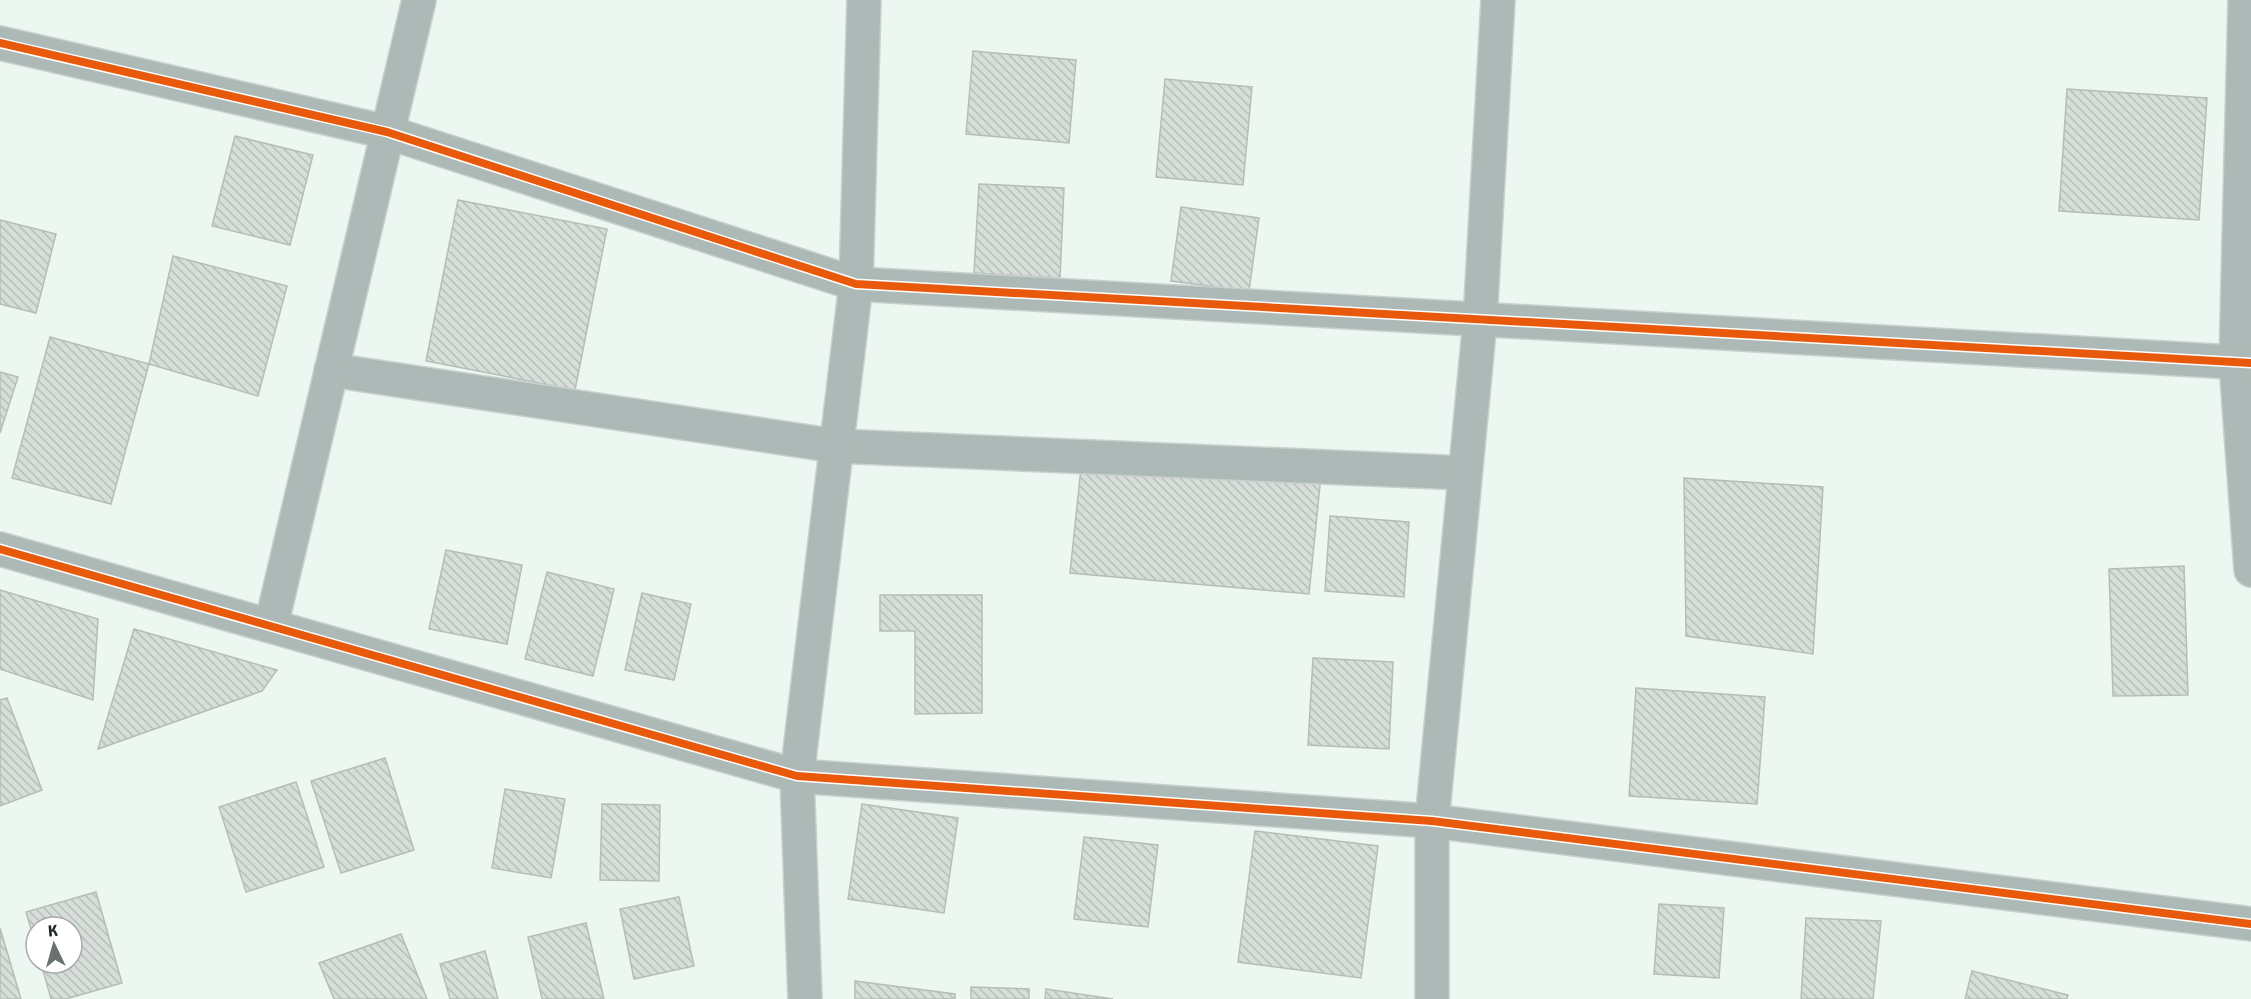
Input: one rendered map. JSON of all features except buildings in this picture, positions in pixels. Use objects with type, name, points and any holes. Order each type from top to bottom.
[{"type":"street","points":[[271,626],[419,0]]},
{"type":"street","points":[[805,999],[797,776],[856,284],[864,0]]},
{"type":"street","points":[[1432,999],[1432,820],[1480,321],[1498,0]]},
{"type":"street","points":[[2245,0],[2243,363],[2251,570]]},
{"type":"street","points":[[0,42],[387,132],[856,284],[2243,363]]},
{"type":"street","points":[[331,370],[836,446],[1465,473]]},
{"type":"street","points":[[0,549],[797,776],[1432,820],[2251,924]]},
{"type":"cycle path","points":[[0,43],[387,132],[856,284],[2251,363]]},
{"type":"cycle path","points":[[0,549],[797,776],[1432,821],[2251,924]]}]
